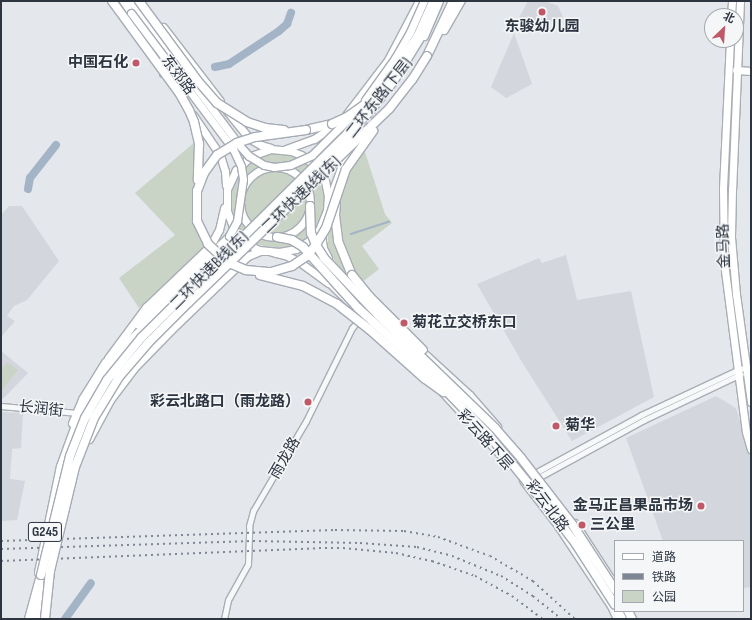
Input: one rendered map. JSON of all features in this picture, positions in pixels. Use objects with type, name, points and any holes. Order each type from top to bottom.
[{"type":"highway","points":[[112,1],[180,94],[194,122],[199,144],[196,216],[202,236],[216,254],[246,271],[303,286],[337,304],[369,329],[427,381],[454,400],[470,414]]},
{"type":"highway","points":[[139,1],[202,85],[225,109],[247,122],[265,128],[306,130]]},
{"type":"highway","name":"二环快速B线(东)","points":[[33,619],[41,575],[68,461],[85,418],[107,380],[121,361],[147,332],[371,110],[393,82],[419,40],[439,1]]},
{"type":"highway","name":"二环快速A线(东)","points":[[50,571],[68,490],[80,452],[94,418],[119,377],[162,328],[389,109],[412,80],[436,40],[453,1]]},
{"type":"highway","points":[[436,40],[449,24],[461,1]]},
{"type":"highway","points":[[197,191],[206,168],[217,155],[228,146],[250,138],[306,130],[335,122],[363,106],[382,89],[419,40]]},
{"type":"highway","points":[[235,266],[251,271],[270,272],[287,268],[300,261],[313,250],[322,236],[330,216],[336,194],[350,163],[389,109]]},
{"type":"highway","points":[[336,194],[335,215],[338,241],[352,276],[369,296],[477,408]]},
{"type":"highway","points":[[310,206],[311,233],[324,258],[378,315],[477,408]]},
{"type":"highway","points":[[277,238],[292,240],[306,250],[358,308],[426,370],[470,414]]},
{"type":"highway","name":"彩云北路","points":[[477,408],[521,458],[572,524],[614,588]]},
{"type":"highway","name":"彩云北路","points":[[470,414],[517,467],[576,544],[614,604]]},
{"type":"highway","points":[[33,619],[50,571]]},
{"type":"highway","points":[[44,619],[50,571]]},
{"type":"main road","points":[[108,1],[163,73],[214,144],[224,166],[229,219],[237,234],[251,246],[269,252],[288,251],[309,241],[319,230],[338,175],[357,146],[391,106],[416,72],[430,48],[453,1]]},
{"type":"main road","name":"东郊路","points":[[122,1],[179,70]]},
{"type":"main road","name":"东郊路","points":[[131,1],[179,70],[236,147]]},
{"type":"main road","points":[[143,1],[244,132],[257,143],[279,149],[294,147],[314,139],[331,129],[346,116],[372,83],[395,48],[419,1]]},
{"type":"main road","points":[[372,101],[385,73],[410,32],[424,1]]},
{"type":"main road","name":"二环东路(下层)","points":[[33,619],[55,486],[69,450],[113,359],[131,338],[319,159],[372,101],[409,48],[432,1]]},
{"type":"main road","name":"二环东路(下层)","points":[[78,413],[140,338],[305,182],[366,119],[388,92],[410,58],[426,31],[439,1]]},
{"type":"main road","name":"金马路","points":[[740,1],[731,237],[736,294],[748,370],[751,402]]},
{"type":"main road","points":[[131,12],[135,37]]},
{"type":"main road","points":[[236,147],[256,161],[274,167],[290,171],[303,181],[308,190],[310,206],[305,220],[299,229],[291,234],[277,238],[262,234],[248,223],[241,207],[241,194],[246,182],[255,172],[264,168],[274,167],[294,164],[312,155],[352,115],[385,73],[409,48]]},
{"type":"main road","name":"金马路","points":[[730,48],[723,189],[723,237],[727,296],[739,372],[746,432],[751,449]]},
{"type":"main road","points":[[163,73],[179,70]]},
{"type":"main road","points":[[737,72],[751,71]]},
{"type":"main road","points":[[737,72],[751,76]]},
{"type":"main road","points":[[108,358],[154,306],[232,233],[238,216],[243,170],[236,147]]},
{"type":"main road","name":"G245","points":[[69,450],[78,413],[90,384],[146,306],[206,251],[214,241],[219,230],[232,176],[245,160],[264,150],[279,149],[301,155],[316,166],[323,177],[327,189],[327,210],[321,231],[321,242],[326,255],[336,269]]},
{"type":"main road","name":"G245","points":[[69,460],[79,438],[97,419],[139,362],[245,259],[255,252],[269,252],[298,260],[312,269],[328,283]]},
{"type":"main road","points":[[33,619],[74,479],[89,440],[107,406]]},
{"type":"main road","name":"二环东路(下层)","points":[[33,619],[61,488],[69,460],[69,450]]},
{"type":"street","name":"彩云路下层","points":[[336,269],[473,397],[538,474],[580,529],[614,581]]},
{"type":"street","name":"彩云路下层","points":[[328,283],[416,365],[502,457],[556,526],[610,606],[616,619]]},
{"type":"street","name":"雨龙路","points":[[224,619],[228,600],[248,564],[249,526],[254,511],[306,421],[352,328],[372,304]]},
{"type":"street","points":[[523,483],[641,415],[739,372],[748,370]]},
{"type":"street","name":"长润街","points":[[1,406],[78,413]]},
{"type":"shaded area","name":"东骏幼儿园","points":[[528,1],[545,1],[558,6],[563,17],[522,28],[519,18]]},
{"type":"shaded area","points":[[514,33],[532,84],[506,98],[491,87]]},
{"type":"shaded area","points":[[9,206],[22,206],[59,261],[27,300],[14,306],[7,316],[15,321],[1,337],[1,215]]},
{"type":"shaded area","points":[[566,255],[577,300],[631,291],[654,397],[572,441],[522,362],[477,284],[539,258],[542,263]]},
{"type":"shaded area","points":[[1,351],[28,373],[4,398],[1,398]]},
{"type":"shaded area","name":"金马正昌果品市场","points":[[716,396],[736,408],[751,458],[751,587],[744,588],[744,540],[663,540],[626,438]]},
{"type":"shaded area","points":[[1,412],[23,413],[21,448],[12,449],[10,479],[25,481],[17,520],[1,521]]},
{"type":"green space","points":[[196,141],[195,218],[204,247],[139,308],[119,278],[175,235],[135,193]]},
{"type":"green space","points":[[364,149],[385,214],[392,223],[362,246],[379,269],[356,287],[334,260],[328,247],[328,224],[335,189]]},
{"type":"green space","points":[[277,152],[295,155],[311,166],[322,182],[325,200],[322,218],[311,234],[295,245],[277,248],[259,245],[243,234],[232,218],[229,200],[232,182],[243,166],[259,155]]},
{"type":"green space","points":[[7,362],[18,370],[1,391],[1,370]]},
{"type":"waterway","points":[[215,67],[229,64],[279,31],[287,24],[291,13]]},
{"type":"waterway","points":[[28,189],[30,178],[56,145]]},
{"type":"waterway","points":[[351,234],[389,222]]},
{"type":"waterway","points":[[65,619],[91,583]]},
{"type":"railway","points":[[1,541],[335,530],[404,531],[438,537],[490,556],[533,581],[575,619]]},
{"type":"railway","points":[[1,549],[253,541],[360,543],[417,547],[452,556],[501,576],[533,596],[561,619]]},
{"type":"railway","points":[[1,561],[319,548],[343,548],[396,553],[432,561],[475,576],[512,596],[543,619]]},
{"type":"place","name":"东骏幼儿园","points":[[542,12]]},
{"type":"place","name":"中国石化","points":[[136,63]]},
{"type":"place","name":"菊花立交桥东口","points":[[404,323]]},
{"type":"place","name":"彩云北路口（雨龙路）","points":[[308,402]]},
{"type":"place","name":"菊华","points":[[556,426]]},
{"type":"place","name":"金马正昌果品市场","points":[[701,506]]},
{"type":"place","name":"三公里","points":[[582,525]]}]
